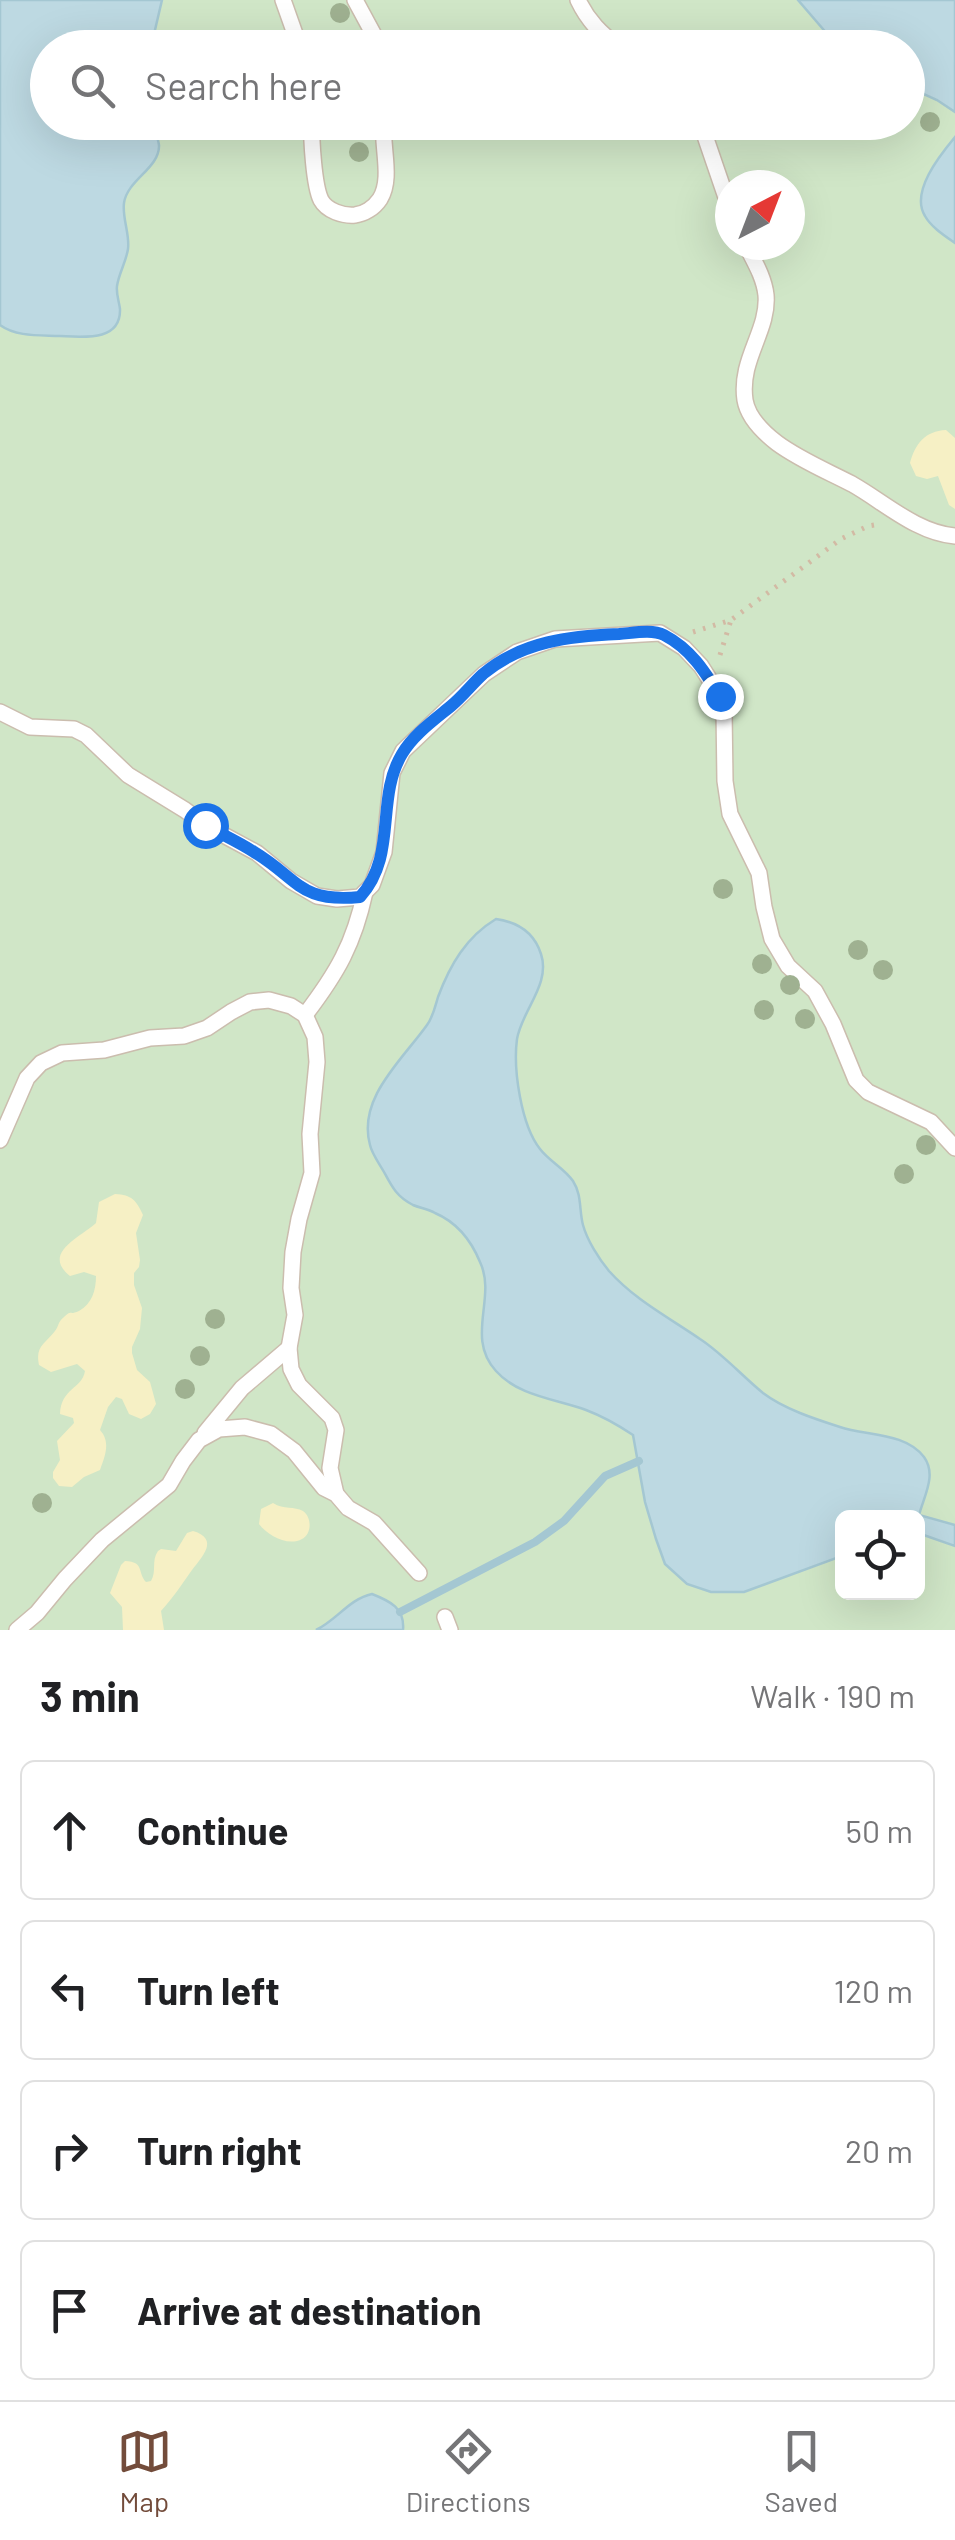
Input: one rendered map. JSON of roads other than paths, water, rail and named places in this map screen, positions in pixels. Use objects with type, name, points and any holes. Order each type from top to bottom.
[{"type":"lane","points":[[282,0],[293,30]]},
{"type":"lane","points":[[355,0],[371,30]]},
{"type":"lane","points":[[578,0],[599,30]]},
{"type":"lane","points":[[313,140],[322,200],[332,211],[348,216],[364,214],[380,200],[385,182],[382,140]]},
{"type":"lane","points":[[706,140],[717,170]]},
{"type":"lane","points":[[754,260],[766,296],[763,320],[744,381],[746,405],[757,424],[776,442],[907,519],[955,536]]},
{"type":"lane","points":[[5,715],[30,727],[74,729],[86,735],[128,775],[257,853],[291,881],[317,896],[360,897],[372,884],[384,852],[392,774],[403,751],[484,674],[518,652],[555,640],[660,633],[684,648],[720,696],[730,814],[759,873],[772,939],[788,966],[816,992],[856,1080],[868,1092],[931,1122],[955,1148]]},
{"type":"lane","points":[[305,1015],[343,959],[357,928],[364,892]]},
{"type":"lane","points":[[0,1140],[28,1078],[41,1064],[62,1053],[184,1036],[207,1028],[250,1002],[269,1000],[292,1006],[305,1015],[315,1037],[317,1062],[310,1134],[312,1173],[293,1252],[290,1288],[294,1315],[289,1348],[291,1369],[300,1385],[332,1418],[336,1430],[330,1468],[336,1494]]},
{"type":"lane","points":[[17,1630],[102,1540],[169,1485],[183,1461],[242,1388],[289,1348]]},
{"type":"lane","points":[[200,1440],[218,1429],[245,1426],[270,1434],[294,1451],[324,1488],[374,1524],[419,1572]]},
{"type":"water","points":[[0,0],[162,0],[155,30],[30,30],[30,140],[158,140],[158,153],[126,195],[128,249],[117,286],[120,309],[114,327],[99,335],[79,337],[28,335],[0,325]]},
{"type":"water","points":[[798,0],[955,0],[955,112],[925,95],[925,30],[824,30]]},
{"type":"water","points":[[955,137],[955,243],[928,220],[921,196],[929,174]]},
{"type":"water","points":[[496,919],[511,923],[524,929],[541,954],[542,976],[517,1039],[520,1096],[533,1139],[576,1186],[585,1231],[605,1266],[630,1291],[708,1345],[771,1399],[820,1421],[896,1439],[916,1449],[929,1471],[921,1510],[835,1510],[835,1559],[744,1592],[711,1592],[687,1584],[665,1564],[645,1502],[633,1435],[592,1412],[515,1386],[496,1371],[483,1345],[484,1276],[476,1254],[450,1221],[413,1205],[396,1191],[372,1152],[368,1128],[376,1095],[429,1022],[454,963],[476,934]]},
{"type":"water","points":[[925,1517],[955,1525],[955,1546],[925,1535]]},
{"type":"water","points":[[372,1594],[399,1611],[403,1630],[316,1630],[357,1600]]},
{"type":"waterway","points":[[400,1612],[535,1542],[564,1521],[605,1476],[639,1461]]}]
